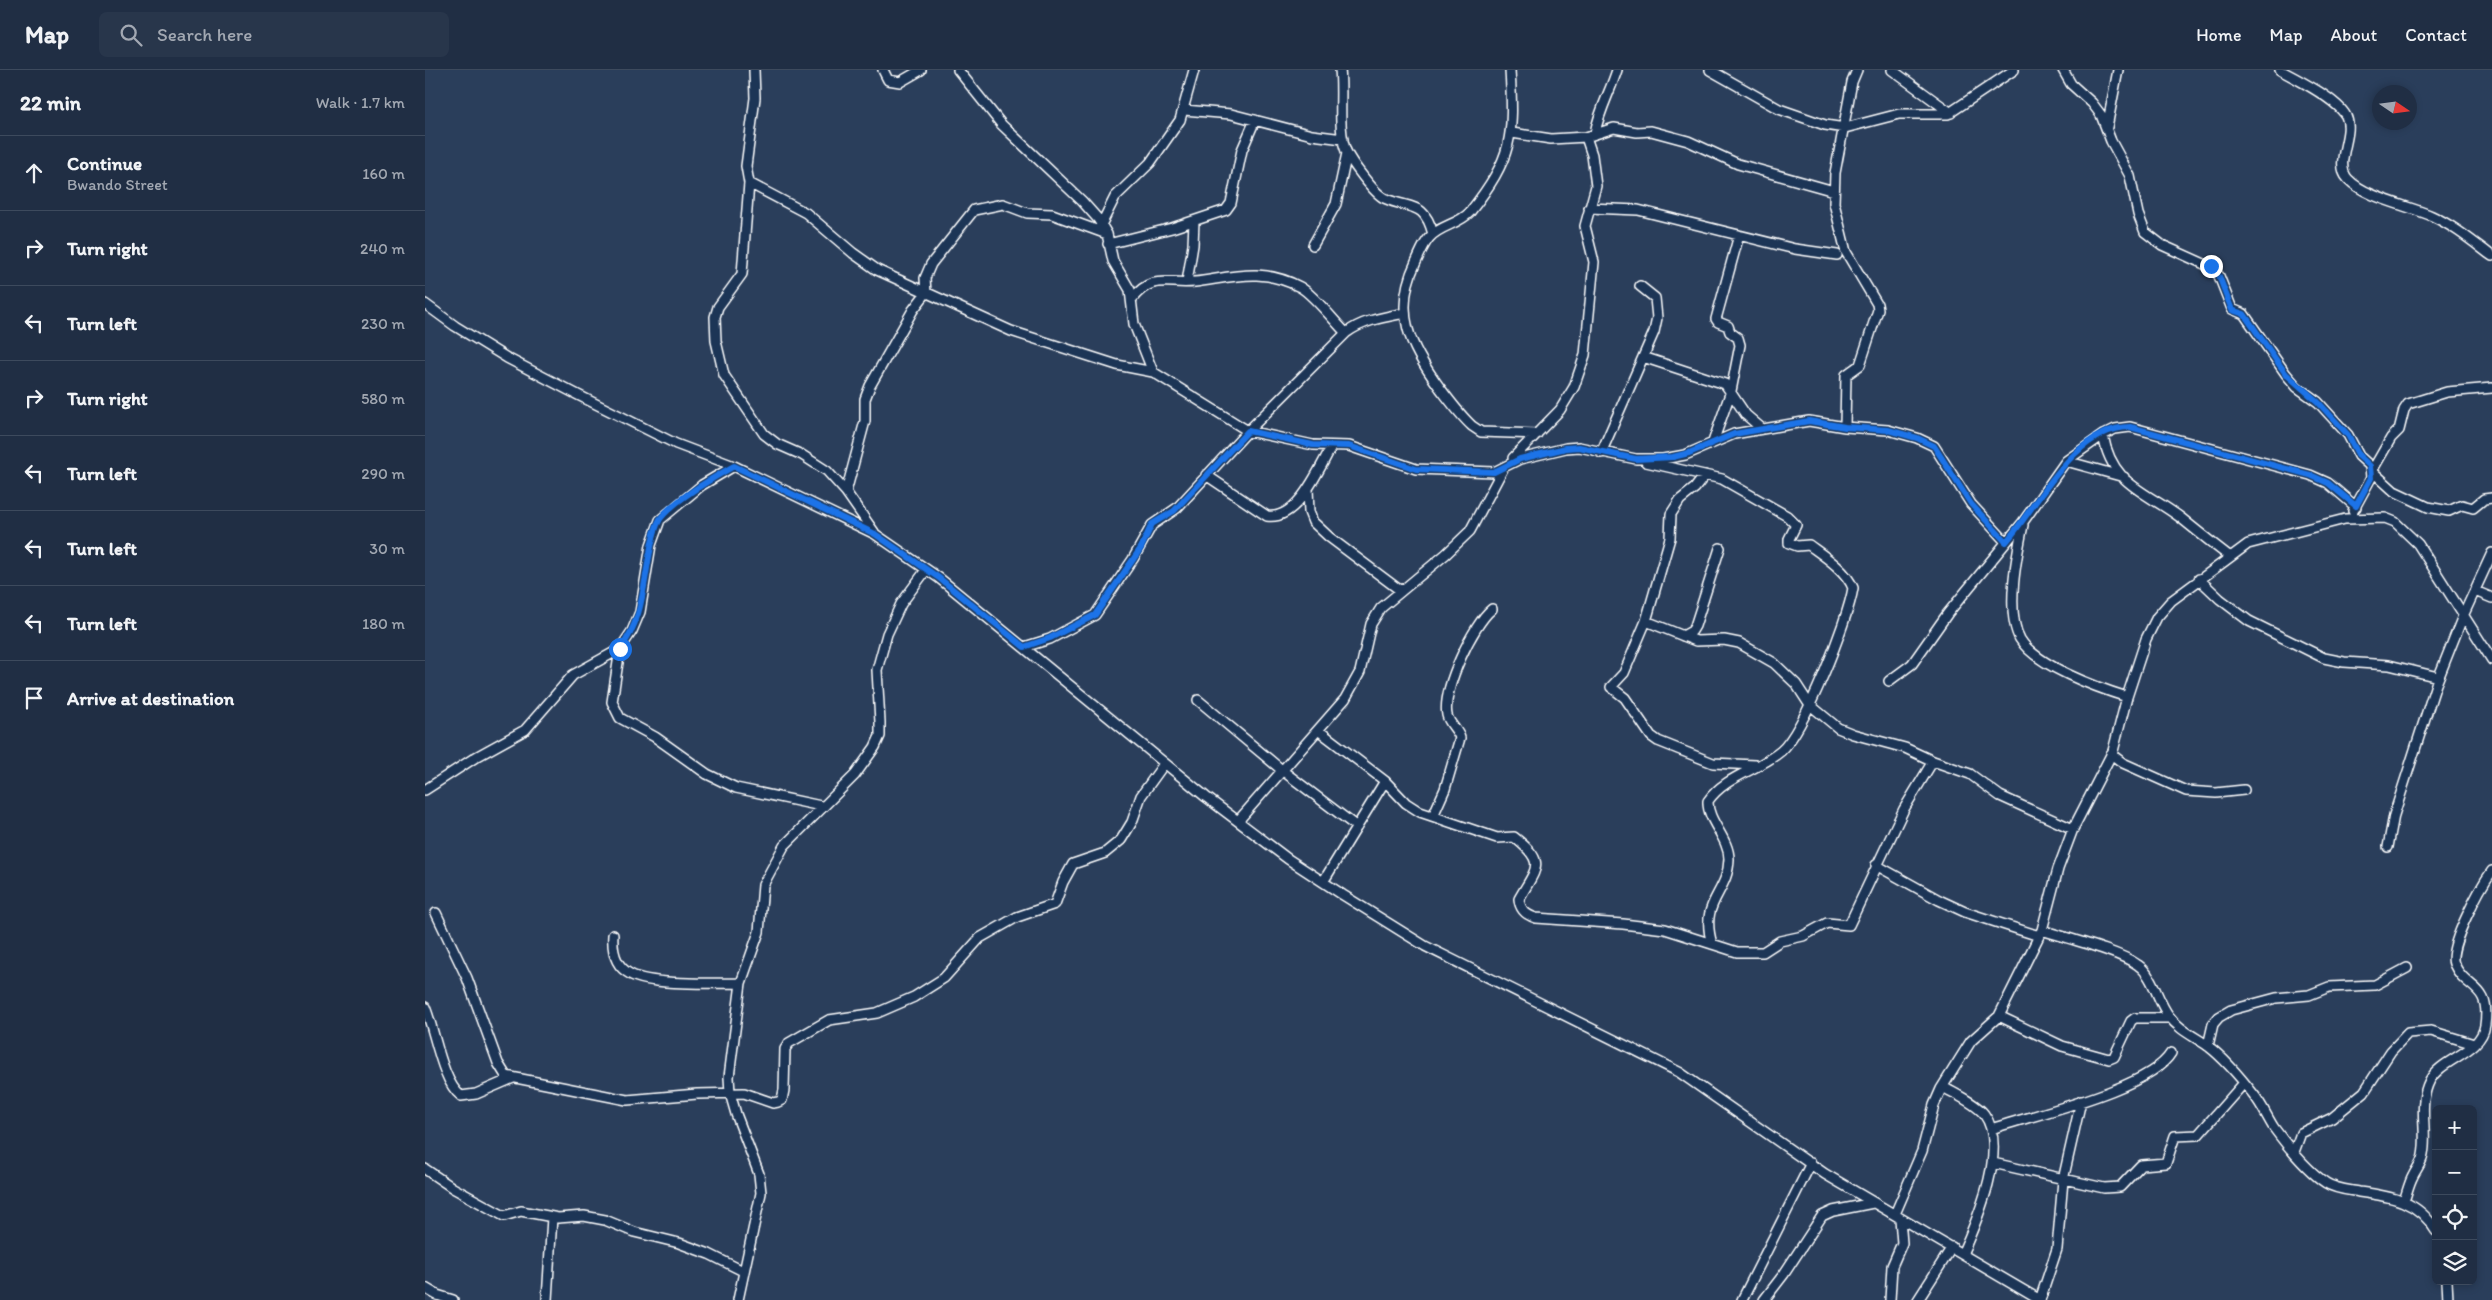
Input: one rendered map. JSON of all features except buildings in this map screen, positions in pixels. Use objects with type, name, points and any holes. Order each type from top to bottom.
[{"type":"street","points":[[754,70],[755,98],[746,166],[749,182],[742,274],[718,307],[715,318],[716,341],[724,375],[764,434],[777,444],[802,455],[827,471],[847,492],[875,534]]},
{"type":"street","points":[[883,70],[886,78],[893,82],[900,82],[921,70]]},
{"type":"street","points":[[958,70],[1002,125],[1082,201],[1107,234],[1113,261],[1127,283],[1132,298],[1134,324],[1153,372]]},
{"type":"street","points":[[1101,225],[1115,197],[1150,163],[1180,120],[1194,70]]},
{"type":"street","points":[[1340,70],[1343,139],[1347,153],[1383,197],[1412,206],[1423,212],[1433,234]]},
{"type":"street","points":[[1510,70],[1513,109],[1512,132],[1504,160],[1473,208],[1463,219],[1433,234],[1422,248],[1406,284],[1405,314],[1409,338],[1422,363],[1472,426],[1481,432],[1537,434]]},
{"type":"street","points":[[1595,134],[1602,106],[1617,70]]},
{"type":"street","points":[[1710,70],[1779,109],[1825,125],[1845,128],[1899,114],[1930,115],[1951,113],[2014,70]]},
{"type":"street","points":[[1845,427],[1846,375],[1860,365],[1865,342],[1878,310],[1877,304],[1846,252],[1837,220],[1834,191],[1835,174],[1845,128],[1848,101],[1857,70]]},
{"type":"street","points":[[1892,70],[1951,113]]},
{"type":"street","points":[[2063,70],[2071,84],[2095,106],[2129,176],[2140,220],[2148,235],[2162,245],[2213,268],[2219,276],[2232,310],[2244,314],[2286,374],[2318,402],[2348,435],[2354,449],[2370,466],[2372,471],[2394,491],[2434,508],[2449,511],[2461,506],[2473,508],[2484,499],[2492,498]]},
{"type":"street","points":[[2107,130],[2118,70]]},
{"type":"street","points":[[2280,70],[2320,93],[2345,115],[2348,127],[2343,166],[2349,180],[2364,190],[2455,228],[2492,256]]},
{"type":"street","points":[[1184,110],[1231,114],[1312,135],[1343,139]]},
{"type":"street","points":[[1108,244],[1194,221],[1226,210],[1231,203],[1242,150],[1255,120]]},
{"type":"street","points":[[1512,132],[1551,139],[1586,137],[1614,128],[1664,134],[1688,141],[1737,164],[1834,191]]},
{"type":"street","points":[[1238,821],[1345,699],[1359,674],[1373,619],[1381,608],[1447,554],[1470,531],[1505,466],[1537,434],[1566,400],[1580,373],[1585,355],[1594,262],[1585,229],[1596,186],[1592,155],[1586,137]]},
{"type":"street","points":[[1313,245],[1336,204],[1347,153]]},
{"type":"street","points":[[749,182],[806,213],[853,253],[877,270],[1025,336],[1108,362],[1153,372],[1248,431],[1308,445],[1349,446],[1416,469],[1494,472],[1527,457],[1579,447],[1722,480],[1792,520],[1796,527],[1789,539],[1789,543],[1797,546],[1809,544],[1831,562],[1853,586],[1841,632],[1796,732],[1783,750],[1732,781],[1708,801],[1709,810],[1729,855],[1724,880],[1709,912],[1709,932],[1712,944]]},
{"type":"street","points":[[847,492],[865,421],[866,394],[909,316],[925,293],[925,278],[937,254],[967,216],[981,207],[1003,204],[1027,213],[1052,214],[1107,234]]},
{"type":"street","points":[[1589,208],[1638,210],[1795,249],[1837,255]]},
{"type":"street","points":[[1187,282],[1193,245],[1194,221]]},
{"type":"street","points":[[1713,442],[1731,391],[1740,342],[1728,326],[1720,324],[1716,319],[1739,235]]},
{"type":"street","points":[[1132,298],[1143,286],[1155,282],[1187,282],[1240,274],[1265,276],[1281,280],[1305,290],[1346,334]]},
{"type":"street","points":[[1601,453],[1654,332],[1657,315],[1655,298],[1640,286]]},
{"type":"street","points":[[425,304],[455,326],[507,358],[578,395],[676,444],[734,466],[875,534],[926,570],[1024,647],[1164,764],[1238,821],[1323,882],[1425,946],[1679,1072],[1811,1163],[1873,1203],[2040,1300],[2057,1249],[2063,1180],[2081,1101]]},
{"type":"street","points":[[1024,647],[1050,638],[1095,615],[1141,548],[1152,524],[1174,511],[1248,431],[1346,334],[1381,317],[1405,314]]},
{"type":"street","points":[[1643,357],[1727,385],[1746,415],[1761,427]]},
{"type":"street","points":[[2350,518],[2372,471],[2391,438],[2399,431],[2404,410],[2408,404],[2447,392],[2492,388]]},
{"type":"street","points":[[1636,459],[1663,459],[1681,456],[1734,434],[1809,421],[1845,427],[1888,430],[1932,445],[1971,504],[2006,542]]},
{"type":"street","points":[[1889,681],[1912,664],[1948,613],[2023,522],[2067,461],[2103,434],[2121,427],[2130,427],[2296,471],[2328,483],[2356,506]]},
{"type":"street","points":[[2103,434],[2107,456],[2136,490],[2180,517],[2229,556]]},
{"type":"street","points":[[1207,475],[1230,493],[1267,516],[1272,516],[1289,511],[1307,489],[1332,446]]},
{"type":"street","points":[[2067,461],[2124,477]]},
{"type":"street","points":[[734,466],[702,485],[660,520],[651,545],[640,612],[632,630],[620,649],[612,702],[620,718],[655,737],[707,774],[736,788],[821,806]]},
{"type":"street","points":[[1705,475],[1680,500],[1671,514],[1671,538],[1646,621],[1623,673],[1612,684],[1611,689],[1625,698],[1651,736],[1658,741],[1713,763],[1728,766],[1760,764]]},
{"type":"street","points":[[1307,489],[1309,512],[1313,522],[1329,537],[1401,591]]},
{"type":"street","points":[[1890,1300],[1892,1266],[1902,1243],[1897,1217],[1922,1151],[1934,1104],[1971,1041],[1999,1016],[2040,933],[2058,870],[2073,829],[2111,754],[2146,639],[2157,617],[2171,601],[2229,556],[2256,541],[2350,518],[2385,518],[2403,528],[2429,559],[2492,660]]},
{"type":"street","points":[[2023,522],[2015,577],[2014,599],[2015,623],[2021,640],[2040,657],[2075,678],[2127,697]]},
{"type":"street","points":[[1683,636],[1692,631],[1695,626],[1720,548]]},
{"type":"street","points":[[2388,847],[2394,815],[2438,677],[2492,553]]},
{"type":"street","points":[[738,1300],[761,1193],[759,1174],[730,1093],[729,1077],[741,983],[759,932],[763,885],[784,846],[821,806],[855,775],[875,747],[880,736],[877,670],[885,643],[901,604],[926,570]]},
{"type":"street","points":[[2199,579],[2219,599],[2249,621],[2324,658],[2344,662],[2389,665],[2438,677]]},
{"type":"street","points":[[2475,591],[2492,598]]},
{"type":"street","points":[[1433,816],[1447,781],[1460,738],[1447,712],[1450,680],[1478,628],[1493,609]]},
{"type":"street","points":[[1646,621],[1700,642],[1730,640],[1761,655],[1796,684],[1809,704],[1846,732],[1905,748],[1933,761],[1970,774],[2000,796],[2073,829]]},
{"type":"street","points":[[425,790],[476,757],[525,730],[573,676],[620,649]]},
{"type":"street","points":[[1198,700],[1283,771],[1357,827]]},
{"type":"street","points":[[1318,730],[1385,781],[1406,804],[1433,816],[1497,838],[1514,837],[1535,856],[1537,862],[1536,870],[1519,900],[1523,911],[1529,916],[1665,929],[1737,952],[1763,952],[1780,941],[1803,936],[1827,923],[1849,925],[1904,809],[1933,761]]},
{"type":"street","points":[[2111,754],[2123,763],[2186,791],[2212,793],[2244,790]]},
{"type":"street","points":[[436,913],[467,978],[497,1063],[506,1076],[627,1100],[744,1093],[773,1103],[778,1102],[783,1096],[785,1049],[789,1043],[829,1020],[877,1013],[914,997],[944,978],[980,938],[1017,918],[1055,904],[1065,876],[1073,864],[1105,853],[1121,840],[1132,822],[1141,796],[1164,764]]},
{"type":"street","points":[[1323,882],[1385,781]]},
{"type":"street","points":[[1876,865],[1939,900],[1965,912],[2111,953],[2139,966],[2146,973],[2169,1018],[2186,1033],[2208,1046],[2244,1083],[2294,1152],[2327,1184],[2339,1189],[2404,1201],[2420,1211],[2432,1226]]},
{"type":"street","points":[[2404,1201],[2412,1177],[2423,1157],[2422,1115],[2429,1083],[2437,1072],[2481,1037],[2485,1026],[2486,1006],[2477,987],[2455,966],[2453,949],[2492,871]]},
{"type":"street","points":[[613,935],[612,949],[619,965],[629,974],[662,980],[741,983]]},
{"type":"street","points":[[2208,1046],[2213,1024],[2219,1017],[2231,1010],[2276,998],[2309,994],[2329,987],[2375,985],[2407,968]]},
{"type":"street","points":[[425,1007],[444,1071],[455,1092],[461,1096],[476,1094],[513,1078]]},
{"type":"street","points":[[1999,1016],[2062,1046],[2109,1059],[2114,1058],[2131,1021],[2135,1018],[2169,1018]]},
{"type":"street","points":[[2294,1152],[2301,1133],[2332,1118],[2364,1092],[2391,1051],[2408,1033],[2431,1031],[2474,1044]]},
{"type":"street","points":[[1991,1129],[2081,1101],[2143,1077],[2166,1061],[2171,1053]]},
{"type":"street","points":[[1993,1163],[2104,1188],[2120,1187],[2141,1165],[2166,1163],[2175,1136],[2198,1135],[2244,1083]]},
{"type":"street","points":[[1943,1086],[1984,1114],[1991,1129],[1993,1163],[1981,1206],[1963,1254]]},
{"type":"street","points":[[1742,1300],[1811,1163]]},
{"type":"street","points":[[425,1169],[453,1188],[504,1216],[521,1211],[552,1217],[584,1216],[605,1220],[634,1232],[679,1243],[709,1254],[743,1271]]},
{"type":"street","points":[[1764,1300],[1784,1274],[1822,1216],[1833,1211],[1873,1203]]},
{"type":"street","points":[[547,1300],[552,1217]]},
{"type":"street","points":[[1918,1300],[1952,1248]]},
{"type":"street","points":[[2447,1285],[2448,1300]]},
{"type":"street","points":[[425,1288],[437,1295],[453,1300]]},
{"type":"route","points":[[620,649],[632,630],[640,612],[651,545],[660,520],[702,485],[734,466],[875,534],[939,578],[1024,647],[1050,638],[1095,615],[1141,548],[1152,524],[1174,511],[1248,431],[1313,445],[1349,446],[1416,469],[1494,472],[1520,459],[1566,448],[1579,447],[1598,453],[1636,459],[1663,459],[1685,455],[1734,434],[1798,422],[1816,421],[1845,427],[1888,430],[1907,434],[1934,446],[1971,504],[2006,542],[2023,522],[2057,472],[2067,461],[2103,434],[2121,427],[2130,427],[2310,475],[2328,483],[2356,506],[2371,478],[2372,471],[2370,466],[2362,460],[2354,449],[2348,435],[2318,402],[2297,386],[2286,374],[2265,347],[2244,314],[2232,310],[2219,276],[2211,266]]}]
